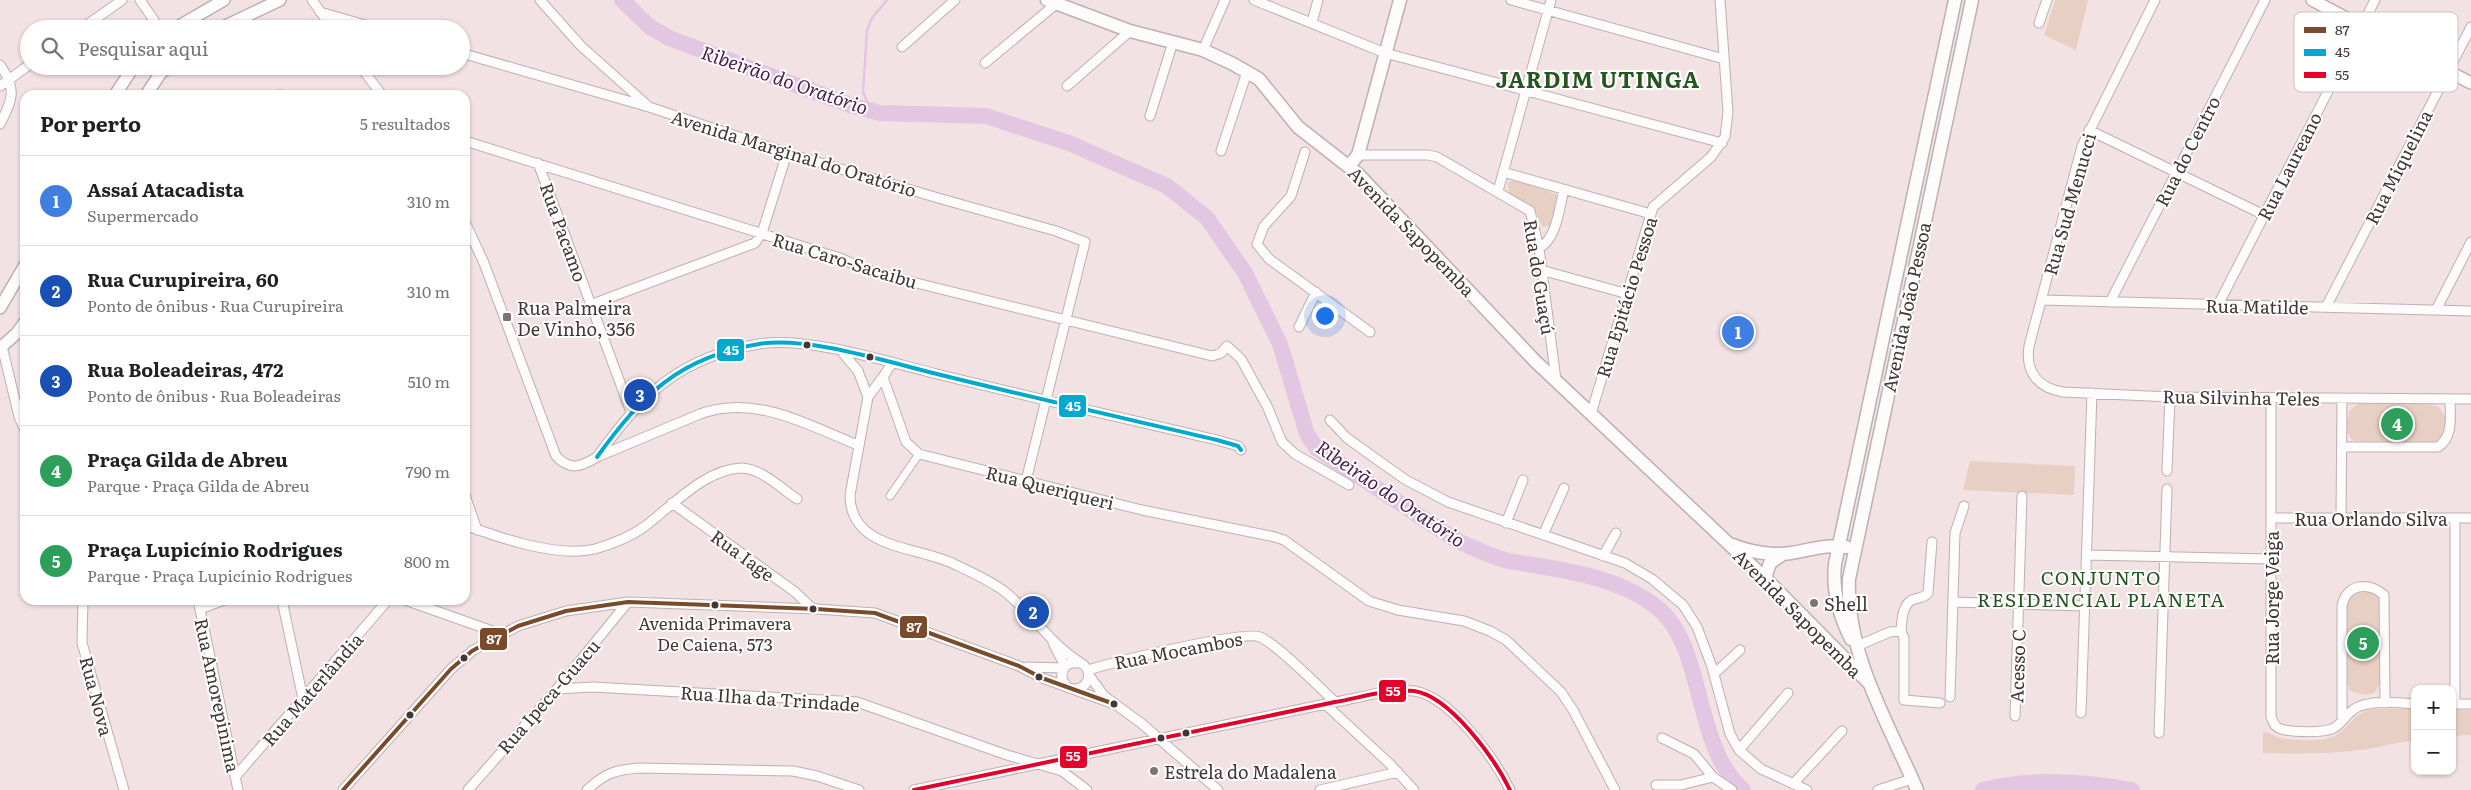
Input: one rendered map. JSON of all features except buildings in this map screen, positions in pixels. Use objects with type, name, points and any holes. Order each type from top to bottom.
[{"type":"main road","points":[[1349,166],[1358,155],[1400,0]]},
{"type":"main road","name":"Avenida João Pessoa","points":[[1914,784],[1869,683],[1848,620],[1838,606],[1834,582],[1838,546],[1955,0]]},
{"type":"main road","name":"Avenida João Pessoa","points":[[1848,620],[1848,588],[1851,561],[1972,0]]},
{"type":"main road","name":"Avenida Sapopemba","points":[[1051,2],[1130,31],[1203,50],[1247,72],[1267,87],[1298,127],[1349,166],[1556,380],[1764,578],[1869,683]]},
{"type":"main road","points":[[1817,546],[1831,539],[1842,527]]},
{"type":"main road","name":"Avenida Sapopemba","points":[[1728,544],[1747,550],[1783,554]]},
{"type":"main road","points":[[1764,578],[1770,563],[1783,554],[1817,546],[1838,546],[1849,549],[1851,561]]},
{"type":"main road","points":[[1819,633],[1833,634],[1848,620]]},
{"type":"street","points":[[94,20],[122,0]]},
{"type":"street","points":[[140,0],[154,20]]},
{"type":"street","points":[[190,20],[224,0]]},
{"type":"street","points":[[312,0],[326,20]]},
{"type":"street","name":"Avenida Marginal do Oratório","points":[[540,0],[580,46],[649,107],[787,152],[1056,231],[1085,242],[1065,319]]},
{"type":"street","points":[[902,47],[955,0]]},
{"type":"street","points":[[1203,50],[1225,0]]},
{"type":"street","points":[[1254,0],[1385,53],[1722,143]]},
{"type":"street","points":[[1312,22],[1318,0]]},
{"type":"street","points":[[1511,0],[1724,58]]},
{"type":"street","points":[[1498,192],[1551,0]]},
{"type":"street","name":"Rua Epitácio Pessoa","points":[[1591,414],[1651,214],[1656,203],[1710,157],[1722,143],[1728,121],[1720,0]]},
{"type":"street","points":[[2039,23],[2047,0]]},
{"type":"street","name":"Rua Sud Menucci","points":[[2028,361],[2029,346],[2080,154],[2089,130],[2155,0]]},
{"type":"street","name":"Rua do Centro","points":[[2110,302],[2265,0]]},
{"type":"street","points":[[2312,0],[2337,12]]},
{"type":"street","name":"Rua Laureano","points":[[2368,12],[2375,0]]},
{"type":"street","points":[[238,20],[277,1]]},
{"type":"street","points":[[985,62],[1051,2]]},
{"type":"street","points":[[320,12],[347,20]]},
{"type":"street","name":"Rua Miquelina","points":[[2458,52],[2471,27]]},
{"type":"street","points":[[1067,86],[1130,31]]},
{"type":"street","points":[[1150,116],[1173,42]]},
{"type":"street","points":[[470,55],[649,107]]},
{"type":"street","points":[[0,65],[10,79],[11,99],[0,124]]},
{"type":"street","points":[[0,86],[20,72]]},
{"type":"street","points":[[1221,151],[1247,72]]},
{"type":"street","points":[[117,90],[128,75]]},
{"type":"street","points":[[149,90],[159,75]]},
{"type":"street","points":[[367,75],[378,90]]},
{"type":"street","points":[[2458,76],[2471,83]]},
{"type":"street","name":"Rua Laureano","points":[[2218,305],[2327,92]]},
{"type":"street","name":"Rua Miquelina","points":[[2326,307],[2437,92]]},
{"type":"street","points":[[2089,130],[2264,215]]},
{"type":"street","name":"Rua Caro-Sacaibu","points":[[470,143],[762,233],[892,277],[1212,356],[1221,353],[1227,346],[1241,359],[1262,399],[1277,434],[1287,448],[1349,485]]},
{"type":"street","points":[[590,305],[755,243],[762,233],[787,152]]},
{"type":"street","points":[[1305,152],[1291,196],[1264,226],[1257,241],[1258,248],[1270,259],[1370,332]]},
{"type":"street","name":"Rua do Guaçú","points":[[1358,155],[1432,155],[1530,211],[1539,248],[1556,380]]},
{"type":"street","name":"Rua Pacamo","points":[[538,163],[631,412]]},
{"type":"street","points":[[1503,172],[1651,214]]},
{"type":"street","points":[[1539,248],[1547,244],[1552,235],[1564,190]]},
{"type":"street","points":[[470,239],[556,456],[565,465],[583,466],[598,457],[700,414],[714,409],[735,407],[760,408],[781,413],[858,446]]},
{"type":"street","points":[[2436,310],[2471,242]]},
{"type":"street","points":[[1541,270],[1628,294]]},
{"type":"street","points":[[0,308],[20,274]]},
{"type":"street","points":[[1299,327],[1316,292]]},
{"type":"street","name":"Rua Matilde","points":[[2042,300],[2471,311]]},
{"type":"street","points":[[1026,481],[1065,319]]},
{"type":"street","points":[[20,327],[1,347],[20,419]]},
{"type":"street","points":[[598,457],[631,412],[658,386],[674,374],[695,363],[746,346],[787,342],[892,363],[1217,440],[1238,446],[1241,450]]},
{"type":"street","points":[[842,352],[858,370],[868,397]]},
{"type":"street","name":"Rua Silvinha Teles","points":[[2028,361],[2033,376],[2048,388],[2063,392],[2170,397],[2471,399]]},
{"type":"street","points":[[892,363],[868,397],[858,446],[850,507],[860,524],[882,542],[894,547],[929,554],[982,577],[1005,592],[1051,638],[1079,662],[1104,696],[1160,739],[1218,790]]},
{"type":"street","points":[[883,376],[906,442],[919,454],[890,496]]},
{"type":"street","points":[[2081,713],[2092,393]]},
{"type":"street","points":[[2167,471],[2170,397]]},
{"type":"street","name":"Rua Jorge Veiga","points":[[2271,398],[2271,717],[2274,724],[2286,731],[2326,731],[2338,726],[2342,721]]},
{"type":"street","points":[[2341,518],[2342,398]]},
{"type":"street","points":[[2342,448],[2438,447],[2445,442],[2449,435],[2450,399]]},
{"type":"street","points":[[1330,420],[1347,438],[1406,480],[1462,508],[1603,556],[1641,571],[1683,605],[1697,627],[1714,674],[1730,734],[1739,750],[1761,769],[1807,790]]},
{"type":"street","name":"Rua Queriqueri","points":[[919,454],[1142,510],[1284,540],[1369,602],[1398,610],[1439,616],[1478,625],[1506,640],[1561,692],[1573,710],[1615,790]]},
{"type":"street","points":[[470,527],[537,546],[581,551],[594,549],[612,544],[643,528],[672,503],[709,478],[741,468],[756,473],[797,499]]},
{"type":"street","points":[[1506,523],[1523,480]]},
{"type":"street","points":[[1546,536],[1564,488]]},
{"type":"street","points":[[2159,733],[2167,489]]},
{"type":"street","name":"Acesso C","points":[[2015,716],[2022,496]]},
{"type":"street","name":"Rua Iage","points":[[672,503],[795,592],[812,608]]},
{"type":"street","points":[[1950,697],[1955,533],[1964,506]]},
{"type":"street","points":[[470,510],[477,530]]},
{"type":"street","name":"Rua Orlando Silva","points":[[2271,518],[2471,518]]},
{"type":"street","points":[[2454,685],[2455,518]]},
{"type":"street","points":[[1603,556],[1616,534]]},
{"type":"street","points":[[1932,542],[1928,593],[1924,597],[1912,600],[1905,608],[1900,631],[1904,638],[1904,700],[1940,703]]},
{"type":"street","points":[[2086,555],[2271,559]]},
{"type":"street","points":[[2342,721],[2342,606],[2346,593],[2356,587],[2369,586],[2384,595],[2385,703]]},
{"type":"street","points":[[343,790],[451,669],[472,651],[501,634],[541,618],[566,611],[628,602],[812,608],[875,613],[1020,666],[1071,689],[1114,704]]},
{"type":"street","name":"Rua Ipeca-Guacu","points":[[468,790],[557,689],[628,602]]},
{"type":"street","points":[[1953,602],[2085,606]]},
{"type":"street","name":"Rua Nova","points":[[84,605],[82,643],[124,790]]},
{"type":"street","name":"Rua Amorepinima","points":[[199,605],[238,790]]},
{"type":"street","points":[[283,605],[302,700]]},
{"type":"street","name":"Rua Materlândia","points":[[235,777],[384,605]]},
{"type":"street","points":[[420,605],[501,634]]},
{"type":"street","points":[[1858,649],[1890,632],[1900,631]]},
{"type":"street","name":"Rua Mocambos","points":[[1088,672],[1156,653],[1252,635],[1268,641],[1335,702]]},
{"type":"street","points":[[1051,638],[1064,667],[1062,679],[1071,689]]},
{"type":"street","points":[[1714,674],[1740,650]]},
{"type":"street","points":[[1020,666],[1042,669],[1064,667],[1072,662],[1079,662]]},
{"type":"street","points":[[1071,689],[1086,684],[1088,672]]},
{"type":"street","name":"Rua Ilha da Trindade","points":[[557,689],[594,687],[857,702],[1007,755],[1062,771],[1087,790]]},
{"type":"street","points":[[914,790],[1325,704],[1399,691],[1423,693],[1433,698],[1472,733],[1496,762],[1510,790]]},
{"type":"street","points":[[1739,750],[1788,693]]},
{"type":"street","points":[[2342,721],[2358,707],[2385,703],[2411,704]]},
{"type":"street","points":[[1325,704],[1398,772],[1414,790]]},
{"type":"street","points":[[2456,704],[2471,704]]},
{"type":"street","points":[[1793,784],[1842,731]]},
{"type":"street","points":[[1662,738],[1694,754],[1712,777],[1732,790]]},
{"type":"street","points":[[587,790],[607,773],[620,769],[683,768],[793,771],[817,776],[859,790]]},
{"type":"street","points":[[1320,790],[1398,772]]},
{"type":"street","points":[[1656,785],[1681,785],[1712,777]]},
{"type":"street","points":[[1878,790],[1914,784]]},
{"type":"shaded area","points":[[2055,0],[2088,0],[2076,50],[2044,35]]},
{"type":"shaded area","points":[[1515,180],[1556,194],[1557,199],[1550,226],[1542,227],[1535,210],[1509,193],[1507,183]]},
{"type":"shaded area","points":[[2358,404],[2429,404],[2439,407],[2446,418],[2444,437],[2433,443],[2354,441],[2347,431],[2347,422],[2350,410]]},
{"type":"shaded area","points":[[1970,461],[2075,466],[2074,495],[1963,490]]},
{"type":"shaded area","points":[[2365,590],[2377,595],[2381,603],[2380,684],[2374,693],[2364,695],[2350,691],[2346,682],[2346,605],[2347,599],[2353,592]]},
{"type":"shaded area","points":[[2373,709],[2411,709],[2411,741],[2349,751],[2263,753],[2263,732],[2292,740],[2314,740],[2332,737],[2366,711]]},
{"type":"shaded area","points":[[2456,710],[2471,710],[2471,735],[2456,736]]},
{"type":"waterway","name":"Ribeirão do Oratório","points":[[622,0],[650,27],[669,38],[850,105],[880,113],[986,116],[1069,143],[1167,186],[1207,218],[1245,273],[1280,344],[1307,434],[1316,448],[1456,540],[1489,555],[1509,561],[1566,571],[1602,580],[1620,586],[1654,605],[1671,622],[1683,643],[1715,747],[1726,770],[1743,790]]},
{"type":"waterway","points":[[871,111],[863,92],[867,30],[872,18],[887,0]]},
{"type":"waterway","name":"Ribeirão do Oratório","points":[[1983,790],[2038,782],[2076,783],[2132,790]]},
{"type":"transit line","name":"45","points":[[597,457],[630,415],[647,397],[684,369],[706,358],[731,350],[778,342],[848,352],[1217,440],[1238,446],[1241,450]]},
{"type":"transit line","name":"87","points":[[343,790],[451,669],[472,651],[518,626],[566,611],[628,602],[875,613],[1019,666],[1042,678],[1114,704]]},
{"type":"transit line","name":"55","points":[[914,790],[1375,694],[1404,690],[1428,695],[1456,716],[1483,746],[1510,790]]},
{"type":"place","name":"Rua Palmeira De Vinho, 356","points":[[507,317]]},
{"type":"place","name":"Assaí Atacadista","points":[[1738,332]]},
{"type":"place","name":"Rua Boleadeiras, 472","points":[[640,395]]},
{"type":"place","name":"Praça Gilda de Abreu","points":[[2397,424]]},
{"type":"place","name":"Shell","points":[[1814,603]]},
{"type":"place","name":"Avenida Primavera De Caiena, 573","points":[[715,605]]},
{"type":"place","name":"Rua Curupireira, 60","points":[[1033,612]]},
{"type":"place","name":"Praça Lupicínio Rodrigues","points":[[2363,643]]},
{"type":"place","name":"Estrela do Madalena","points":[[1154,771]]},
{"type":"district","name":"JARDIM UTINGA","points":[[1598,78]]},
{"type":"district","name":"CONJUNTO RESIDENCIAL PLANETA","points":[[2101,588]]}]
